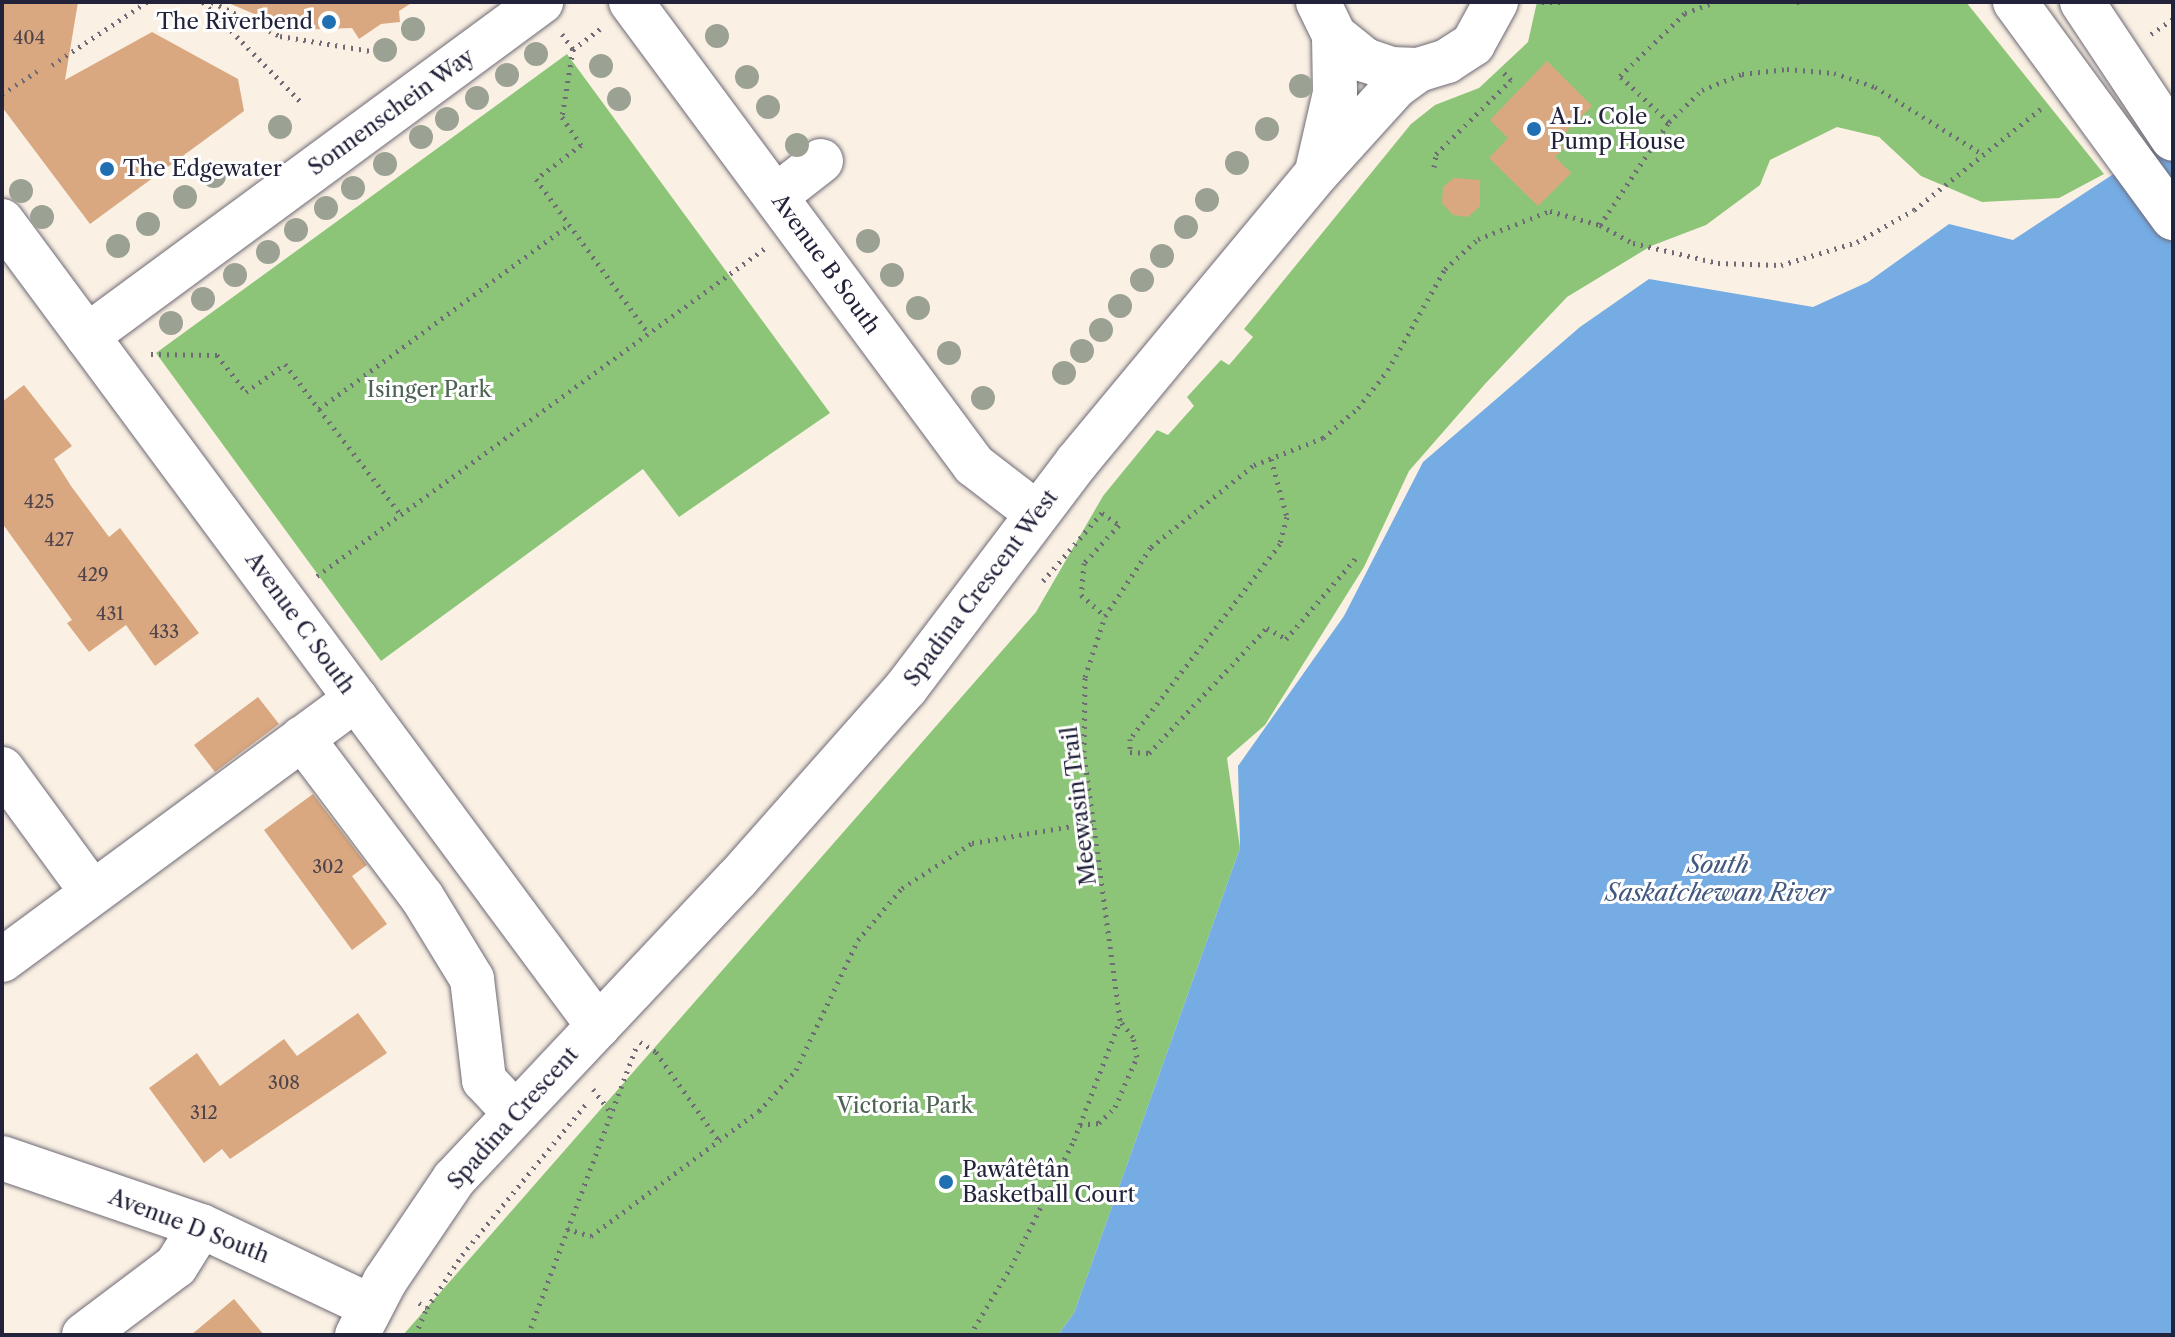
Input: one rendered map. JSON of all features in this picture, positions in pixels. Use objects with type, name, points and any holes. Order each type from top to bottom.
[{"type":"main road","name":"Sonnenschein Way","points":[[87,336],[541,2]]},
{"type":"main road","name":"Spadina Crescent West","points":[[598,1026],[906,688],[985,589],[1035,512],[1317,173],[1396,86],[1418,70],[1447,61],[1473,44],[1496,2]]},
{"type":"main road","points":[[2015,2],[2173,218]]},
{"type":"main road","points":[[2082,2],[2173,139]]},
{"type":"main road","name":"Avenue B South","points":[[632,3],[974,465],[1035,512]]},
{"type":"main road","name":"Spadina Crescent West","points":[[1326,19],[1365,60],[1418,70]]},
{"type":"main road","name":"Spadina Crescent West","points":[[1317,173],[1335,93],[1326,19]]},
{"type":"main road","points":[[776,196],[821,161]]},
{"type":"main road","name":"Avenue C South","points":[[2,221],[598,1026]]},
{"type":"main road","points":[[2,960],[356,699]]},
{"type":"main road","points":[[302,738],[422,897],[472,979],[484,1080],[513,1111]]},
{"type":"main road","points":[[2,769],[92,892]]},
{"type":"main road","name":"Spadina Crescent","points":[[371,1307],[454,1179],[513,1111],[598,1026]]},
{"type":"main road","name":"Avenue D South","points":[[2,1158],[201,1226],[371,1307]]},
{"type":"main road","points":[[84,1335],[176,1266],[201,1226]]},
{"type":"path","points":[[52,65],[147,2]]},
{"type":"path","points":[[203,2],[301,102]]},
{"type":"path","points":[[212,2],[280,36],[371,51]]},
{"type":"path","points":[[1542,2],[1562,2]]},
{"type":"path","points":[[1669,122],[1620,76],[1685,13],[1715,2]]},
{"type":"path","points":[[632,3],[573,49],[562,117],[581,145],[536,179],[647,332]]},
{"type":"path","points":[[1434,167],[1436,154],[1511,80],[1492,61]]},
{"type":"path","points":[[1600,225],[1669,122],[1702,90],[1742,74],[1787,69],[1834,73],[1875,87],[1981,153]]},
{"type":"path","points":[[2,94],[39,70]]},
{"type":"path","name":"Meewasin Trail","points":[[970,1335],[1011,1267],[1080,1125],[1120,1020],[1096,822],[1084,752],[1084,692],[1092,645],[1105,616],[1151,547],[1232,480],[1271,459],[1323,438],[1358,408],[1388,370],[1445,269],[1478,239],[1550,211],[1600,225],[1633,243],[1718,263],[1781,265],[1857,242],[1914,210],[1956,174]]},
{"type":"path","points":[[319,409],[569,225]]},
{"type":"path","points":[[314,578],[733,271]]},
{"type":"path","points":[[117,376],[147,354],[217,355],[246,392],[285,364],[402,516]]},
{"type":"path","points":[[1271,459],[1287,517],[1280,544],[1130,739],[1130,752],[1149,753],[1267,628],[1286,639],[1356,558]]},
{"type":"path","points":[[1068,553],[1102,513],[1119,525],[1084,563],[1081,595],[1105,616]]},
{"type":"path","points":[[567,1229],[591,1236],[759,1111],[796,1070],[858,940],[902,888],[972,843],[1096,822]]},
{"type":"path","points":[[1080,1125],[1099,1123],[1115,1107],[1137,1057],[1133,1037],[1120,1020]]},
{"type":"path","points":[[639,1041],[656,1052],[719,1141]]},
{"type":"path","points":[[622,1062],[639,1041]]},
{"type":"path","points":[[528,1335],[639,1041]]},
{"type":"path","points":[[415,1335],[427,1308],[462,1255],[604,1082]]},
{"type":"path","points":[[371,1307],[427,1308]]},
{"type":"green space","name":"Victoria Park","points":[[1537,2],[1966,2],[2104,174],[2059,198],[1982,202],[1921,176],[1879,137],[1837,127],[1770,160],[1760,185],[1706,225],[1651,246],[1567,297],[1485,384],[1409,471],[1364,567],[1265,725],[1227,758],[1240,848],[1074,1313],[1058,1335],[403,1335],[1036,612],[1103,496],[1157,430],[1168,435],[1194,406],[1187,397],[1221,360],[1229,365],[1253,337],[1244,329],[1411,124],[1435,105],[1479,88],[1528,42]]},
{"type":"green space","name":"Isinger Park","points":[[567,54],[830,413],[679,517],[643,469],[381,661],[156,353]]},
{"type":"water","name":"South Saskatchewan River","points":[[2173,135],[2173,1335],[1058,1335],[1074,1313],[1240,848],[1238,766],[1344,616],[1423,462],[1580,327],[1649,279],[1813,307],[1868,282],[1949,224],[2013,240]]},
{"type":"building","name":"The Edgewater","points":[[2,2],[78,2],[65,80],[152,32],[238,79],[244,111],[90,224],[2,107]]},
{"type":"building","name":"The Riverbend","points":[[226,2],[413,2],[399,11],[400,22],[381,24],[359,39],[352,28],[292,30]]},
{"type":"building","name":"A.L. Cole Pump House","points":[[1547,61],[1592,106],[1557,141],[1564,148],[1555,157],[1571,173],[1538,206],[1489,158],[1508,138],[1490,120]]},
{"type":"building","points":[[1454,178],[1480,180],[1480,206],[1468,217],[1453,215],[1442,203],[1443,187]]},
{"type":"building","points":[[24,385],[72,446],[54,459],[71,486],[109,537],[120,528],[199,633],[155,666],[126,625],[89,652],[67,623],[72,620],[2,523],[2,402]]},
{"type":"building","points":[[258,697],[279,724],[215,772],[194,745]]},
{"type":"building","points":[[313,794],[367,865],[352,876],[387,924],[352,950],[264,830]]},
{"type":"building","points":[[358,1013],[387,1053],[230,1159],[222,1149],[204,1163],[149,1088],[197,1053],[220,1086],[284,1039],[297,1056]]},
{"type":"building","points":[[234,1299],[264,1335],[191,1335]]},
{"type":"place","name":"The Riverbend","points":[[329,22]]},
{"type":"place","name":"A.L. Cole Pump House","points":[[1534,129]]},
{"type":"place","name":"The Edgewater","points":[[107,169]]},
{"type":"place","name":"Pawâtêtân Basketball Court","points":[[946,1182]]}]
